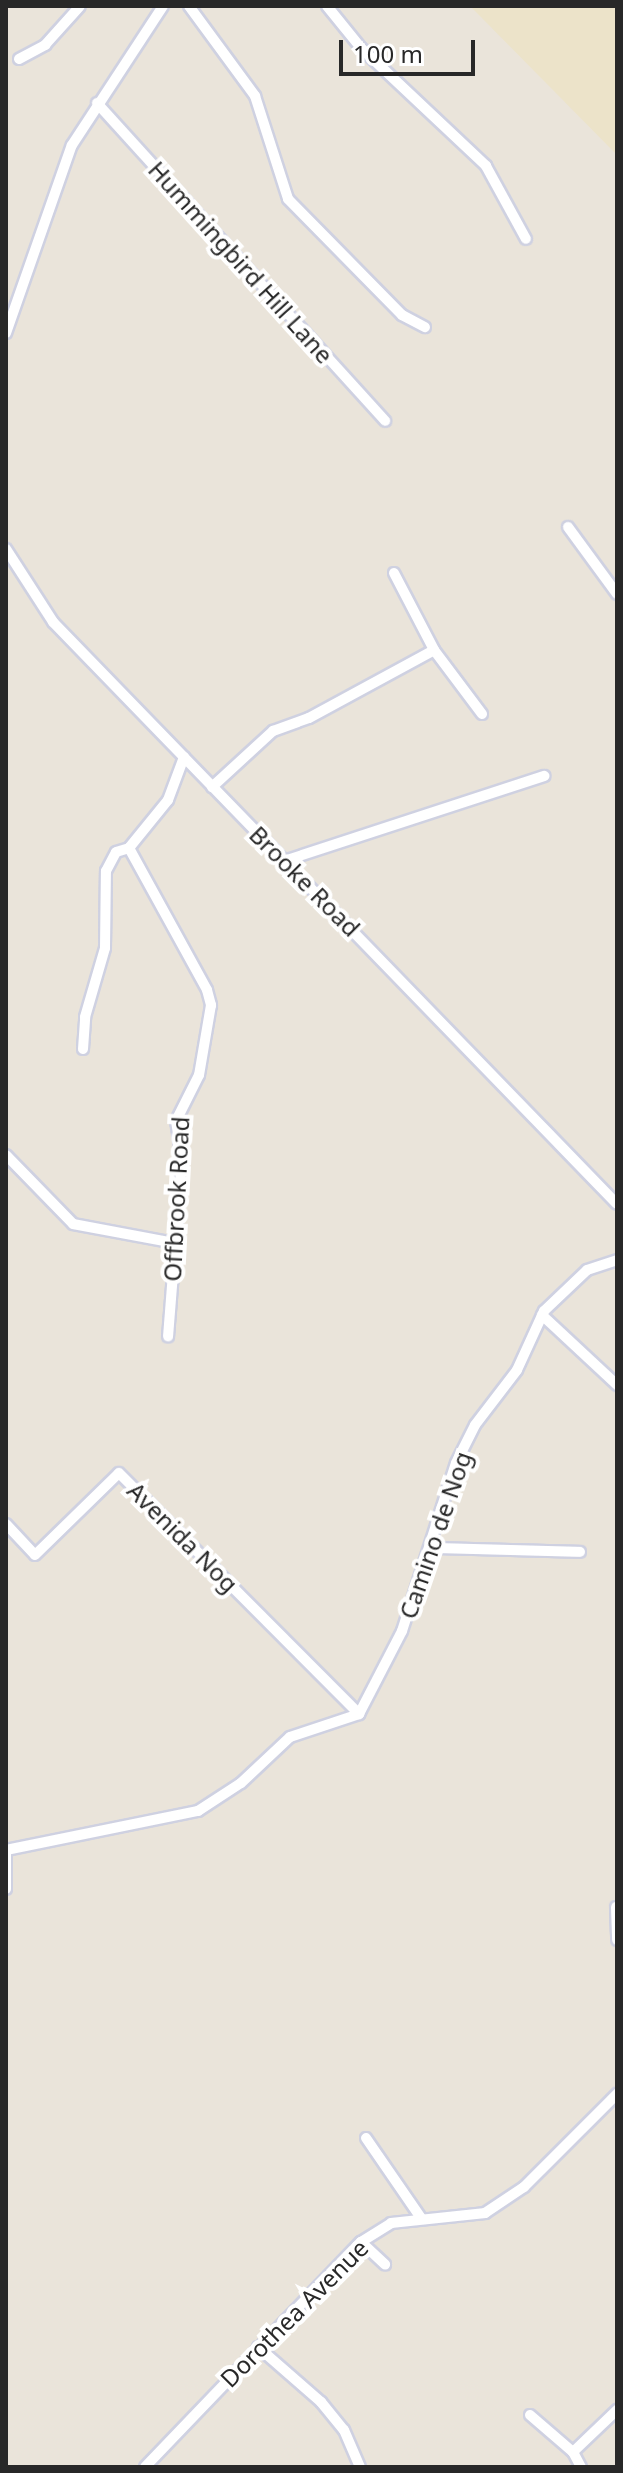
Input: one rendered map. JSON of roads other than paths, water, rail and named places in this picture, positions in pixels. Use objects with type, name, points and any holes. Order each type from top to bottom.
[{"type":"street","points":[[19,59],[45,45],[80,6]]},
{"type":"street","points":[[6,333],[54,190],[97,103],[163,6]]},
{"type":"street","points":[[189,6],[255,96],[288,199],[402,315],[425,327]]},
{"type":"street","points":[[327,6],[361,48],[486,166],[526,239]]},
{"type":"street","name":"Hummingbird Hill Lane","points":[[97,103],[385,421]]},
{"type":"street","points":[[568,527],[617,594]]},
{"type":"street","name":"Brooke Road","points":[[6,549],[53,622],[617,1204]]},
{"type":"street","points":[[394,573],[434,650],[482,714]]},
{"type":"street","points":[[212,787],[273,731],[309,718],[434,650]]},
{"type":"street","points":[[83,1049],[85,1017],[99,976],[106,871],[116,852],[129,848],[168,800],[184,757]]},
{"type":"street","points":[[284,861],[544,776]]},
{"type":"street","name":"Offbrook Road","points":[[129,848],[207,990],[211,1005],[199,1075],[176,1121],[182,1159],[168,1336]]},
{"type":"street","points":[[6,1155],[73,1224],[92,1231],[175,1243]]},
{"type":"street","name":"Camino de Nog","points":[[359,1714],[402,1631],[432,1548],[456,1463],[486,1409],[517,1370],[542,1315],[578,1276],[617,1260]]},
{"type":"street","points":[[542,1315],[617,1385]]},
{"type":"street","name":"Avenida Nog","points":[[6,1524],[35,1555],[119,1473],[359,1714]]},
{"type":"street","points":[[432,1548],[580,1552]]},
{"type":"street","points":[[6,1889],[6,1851],[198,1811],[241,1783],[290,1737],[359,1714]]},
{"type":"street","points":[[616,1907],[617,1940]]},
{"type":"street","name":"Dorothea Avenue","points":[[145,2467],[361,2242],[391,2223],[421,2218],[469,2217],[503,2202],[540,2172],[616,2094]]},
{"type":"street","points":[[366,2138],[421,2218]]},
{"type":"street","points":[[361,2242],[385,2264]]},
{"type":"street","points":[[258,2347],[321,2402],[344,2430],[360,2467]]},
{"type":"street","points":[[573,2452],[617,2410]]},
{"type":"street","points":[[530,2415],[573,2452],[581,2467]]}]
